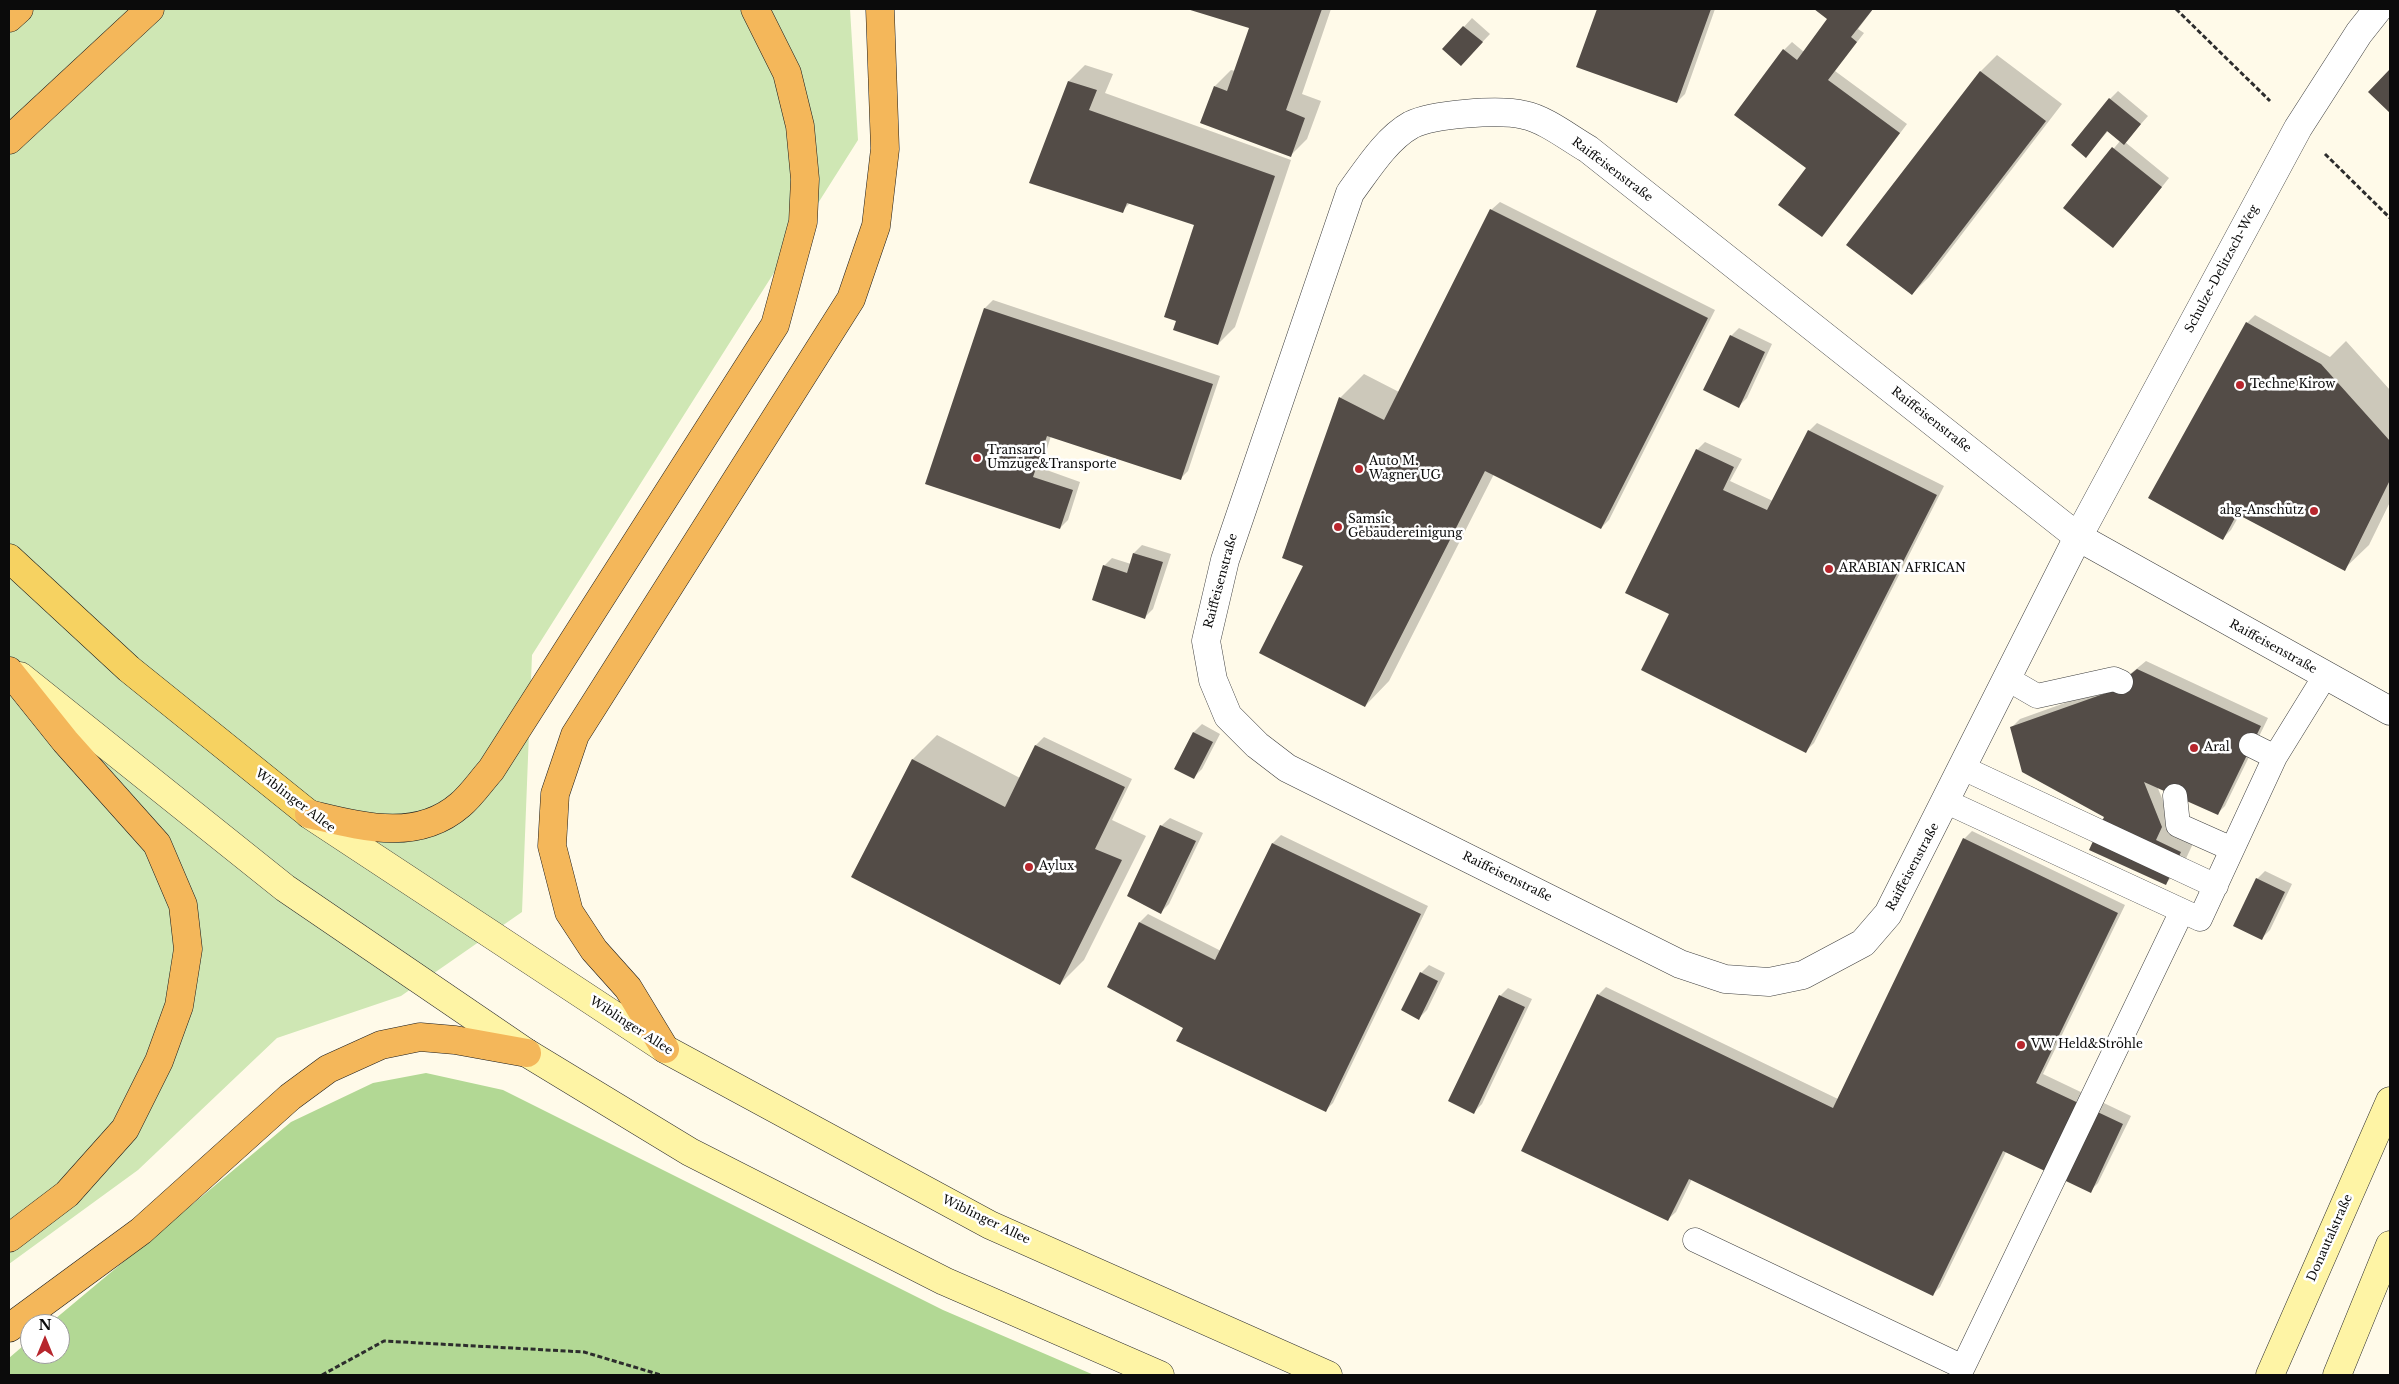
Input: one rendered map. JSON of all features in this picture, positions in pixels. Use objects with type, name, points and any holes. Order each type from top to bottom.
[{"type":"highway","points":[[9,18],[19,9]]},
{"type":"highway","points":[[9,140],[150,9]]},
{"type":"highway","points":[[309,814],[366,827],[398,830],[435,822],[460,805],[491,770],[775,325],[803,222],[805,178],[800,126],[787,73],[755,9]]},
{"type":"highway","points":[[665,1048],[628,988],[594,950],[569,912],[552,846],[556,794],[575,735],[851,299],[876,226],[886,149],[880,9]]},
{"type":"highway","points":[[9,671],[65,741],[157,844],[184,905],[188,949],[179,1006],[159,1061],[126,1129],[68,1194],[9,1238]]},
{"type":"highway","points":[[9,1328],[141,1231],[290,1097],[328,1069],[381,1045],[420,1037],[454,1040],[527,1053]]},
{"type":"main road","name":"Wiblinger Allee","points":[[9,558],[129,669],[309,814],[665,1048],[990,1225],[1328,1375]]},
{"type":"main road","points":[[9,667],[285,888],[527,1053],[690,1152],[944,1280],[1160,1375]]},
{"type":"main road","name":"Donautalstraße","points":[[2270,1375],[2390,1100]]},
{"type":"main road","points":[[2338,1375],[2390,1245]]},
{"type":"street","name":"Schulze-Delitzsch-Weg","points":[[2078,537],[2298,128],[2359,33],[2378,9]]},
{"type":"street","name":"Raiffeisenstraße","points":[[2078,537],[2006,678],[1964,768],[1888,914],[1863,943],[1803,975],[1769,982],[1725,979],[1680,964],[1286,768],[1257,745],[1228,716],[1213,680],[1206,641],[1225,560],[1350,193],[1381,151],[1411,125],[1446,116],[1484,113],[1524,115],[1557,130],[1595,155],[2078,537],[2390,711]]},
{"type":"lane","points":[[1946,802],[2200,919],[2275,757],[2325,676]]},
{"type":"lane","points":[[2006,678],[2037,696],[2114,679],[2122,682]]},
{"type":"lane","points":[[2251,746],[2275,757]]},
{"type":"lane","points":[[1964,768],[2216,886]]},
{"type":"lane","points":[[2175,796],[2178,824],[2232,849]]},
{"type":"lane","points":[[1695,1240],[1964,1367],[2182,911]]},
{"type":"path","points":[[2176,9],[2390,218]]},
{"type":"path","points":[[322,1375],[384,1341],[584,1352],[662,1375]]},
{"type":"green space","points":[[9,9],[850,9],[858,140],[532,655],[522,912],[401,996],[277,1038],[138,1170],[9,1264]]},
{"type":"green space","points":[[426,1073],[503,1090],[943,1310],[1094,1375],[9,1375],[9,1358],[20,1349],[20,1364],[70,1364],[70,1314],[61,1314],[291,1122],[373,1083]]},
{"type":"building","points":[[1187,9],[1322,9],[1286,110],[1305,118],[1291,157],[1200,123],[1214,86],[1227,91],[1249,28]]},
{"type":"building","points":[[1597,9],[1711,9],[1677,103],[1576,67]]},
{"type":"building","points":[[1814,9],[1873,9],[1851,37],[1857,42],[1828,80],[1900,133],[1822,237],[1778,205],[1806,168],[1734,115],[1783,49],[1797,60],[1827,19]]},
{"type":"building","points":[[1463,26],[1483,42],[1461,66],[1442,49]]},
{"type":"building","points":[[2390,69],[2390,113],[2368,92]]},
{"type":"building","points":[[1980,71],[2046,121],[1912,295],[1846,245]]},
{"type":"building","points":[[1068,81],[1097,90],[1089,110],[1275,176],[1218,345],[1173,330],[1176,321],[1164,317],[1194,225],[1127,203],[1123,213],[1029,183]]},
{"type":"building","points":[[2109,98],[2141,124],[2124,145],[2107,131],[2086,158],[2071,145]]},
{"type":"building","points":[[2112,147],[2162,187],[2113,248],[2063,208]]},
{"type":"building","points":[[1490,209],[1708,318],[1601,529],[1485,471],[1365,707],[1259,653],[1303,566],[1282,558],[1339,397],[1384,420]]},
{"type":"building","points":[[984,308],[1213,384],[1181,480],[1047,436],[1033,477],[1073,490],[1060,529],[925,484]]},
{"type":"building","points":[[2246,322],[2321,364],[2390,441],[2390,480],[2345,571],[2237,514],[2223,540],[2148,498]]},
{"type":"building","points":[[1730,335],[1765,352],[1739,408],[1703,390]]},
{"type":"building","points":[[1808,430],[1937,495],[1806,753],[1641,670],[1669,614],[1625,593],[1696,449],[1734,467],[1723,490],[1767,510]]},
{"type":"building","points":[[1133,553],[1163,562],[1145,619],[1092,600],[1103,565],[1127,573]]},
{"type":"building","points":[[2137,669],[2261,726],[2218,815],[2144,782],[2162,827],[2156,840],[2181,852],[2166,885],[2089,850],[2104,817],[2022,772],[2010,727],[2109,692]]},
{"type":"building","points":[[1193,732],[1213,742],[1194,779],[1174,769]]},
{"type":"building","points":[[1035,745],[1125,787],[1095,849],[1122,860],[1060,985],[851,877],[912,759],[1005,807]]},
{"type":"building","points":[[1160,825],[1196,841],[1161,914],[1127,896]]},
{"type":"building","points":[[1963,838],[2118,913],[2036,1083],[2123,1124],[2091,1193],[2003,1151],[1933,1296],[1689,1179],[1668,1221],[1521,1151],[1597,994],[1833,1108]]},
{"type":"building","points":[[1272,843],[1421,914],[1326,1112],[1176,1041],[1183,1028],[1107,987],[1139,922],[1215,960]]},
{"type":"building","points":[[2256,878],[2285,892],[2262,940],[2233,926]]},
{"type":"building","points":[[1420,972],[1438,981],[1419,1020],[1401,1010]]},
{"type":"building","points":[[1499,995],[1525,1007],[1474,1114],[1448,1101]]},
{"type":"place","name":"Techne Kirow","points":[[2240,385]]},
{"type":"place","name":"Transarol Umzüge&Transporte","points":[[977,458]]},
{"type":"place","name":"Auto M. Wagner UG","points":[[1359,469]]},
{"type":"place","name":"ahg-Anschütz","points":[[2314,511]]},
{"type":"place","name":"Samsic Gebäudereinigung","points":[[1338,527]]},
{"type":"place","name":"ARABIAN AFRICAN","points":[[1829,569]]},
{"type":"place","name":"Aral","points":[[2194,748]]},
{"type":"place","name":"Aylux","points":[[1029,867]]},
{"type":"place","name":"VW Held&Ströhle","points":[[2021,1045]]}]
